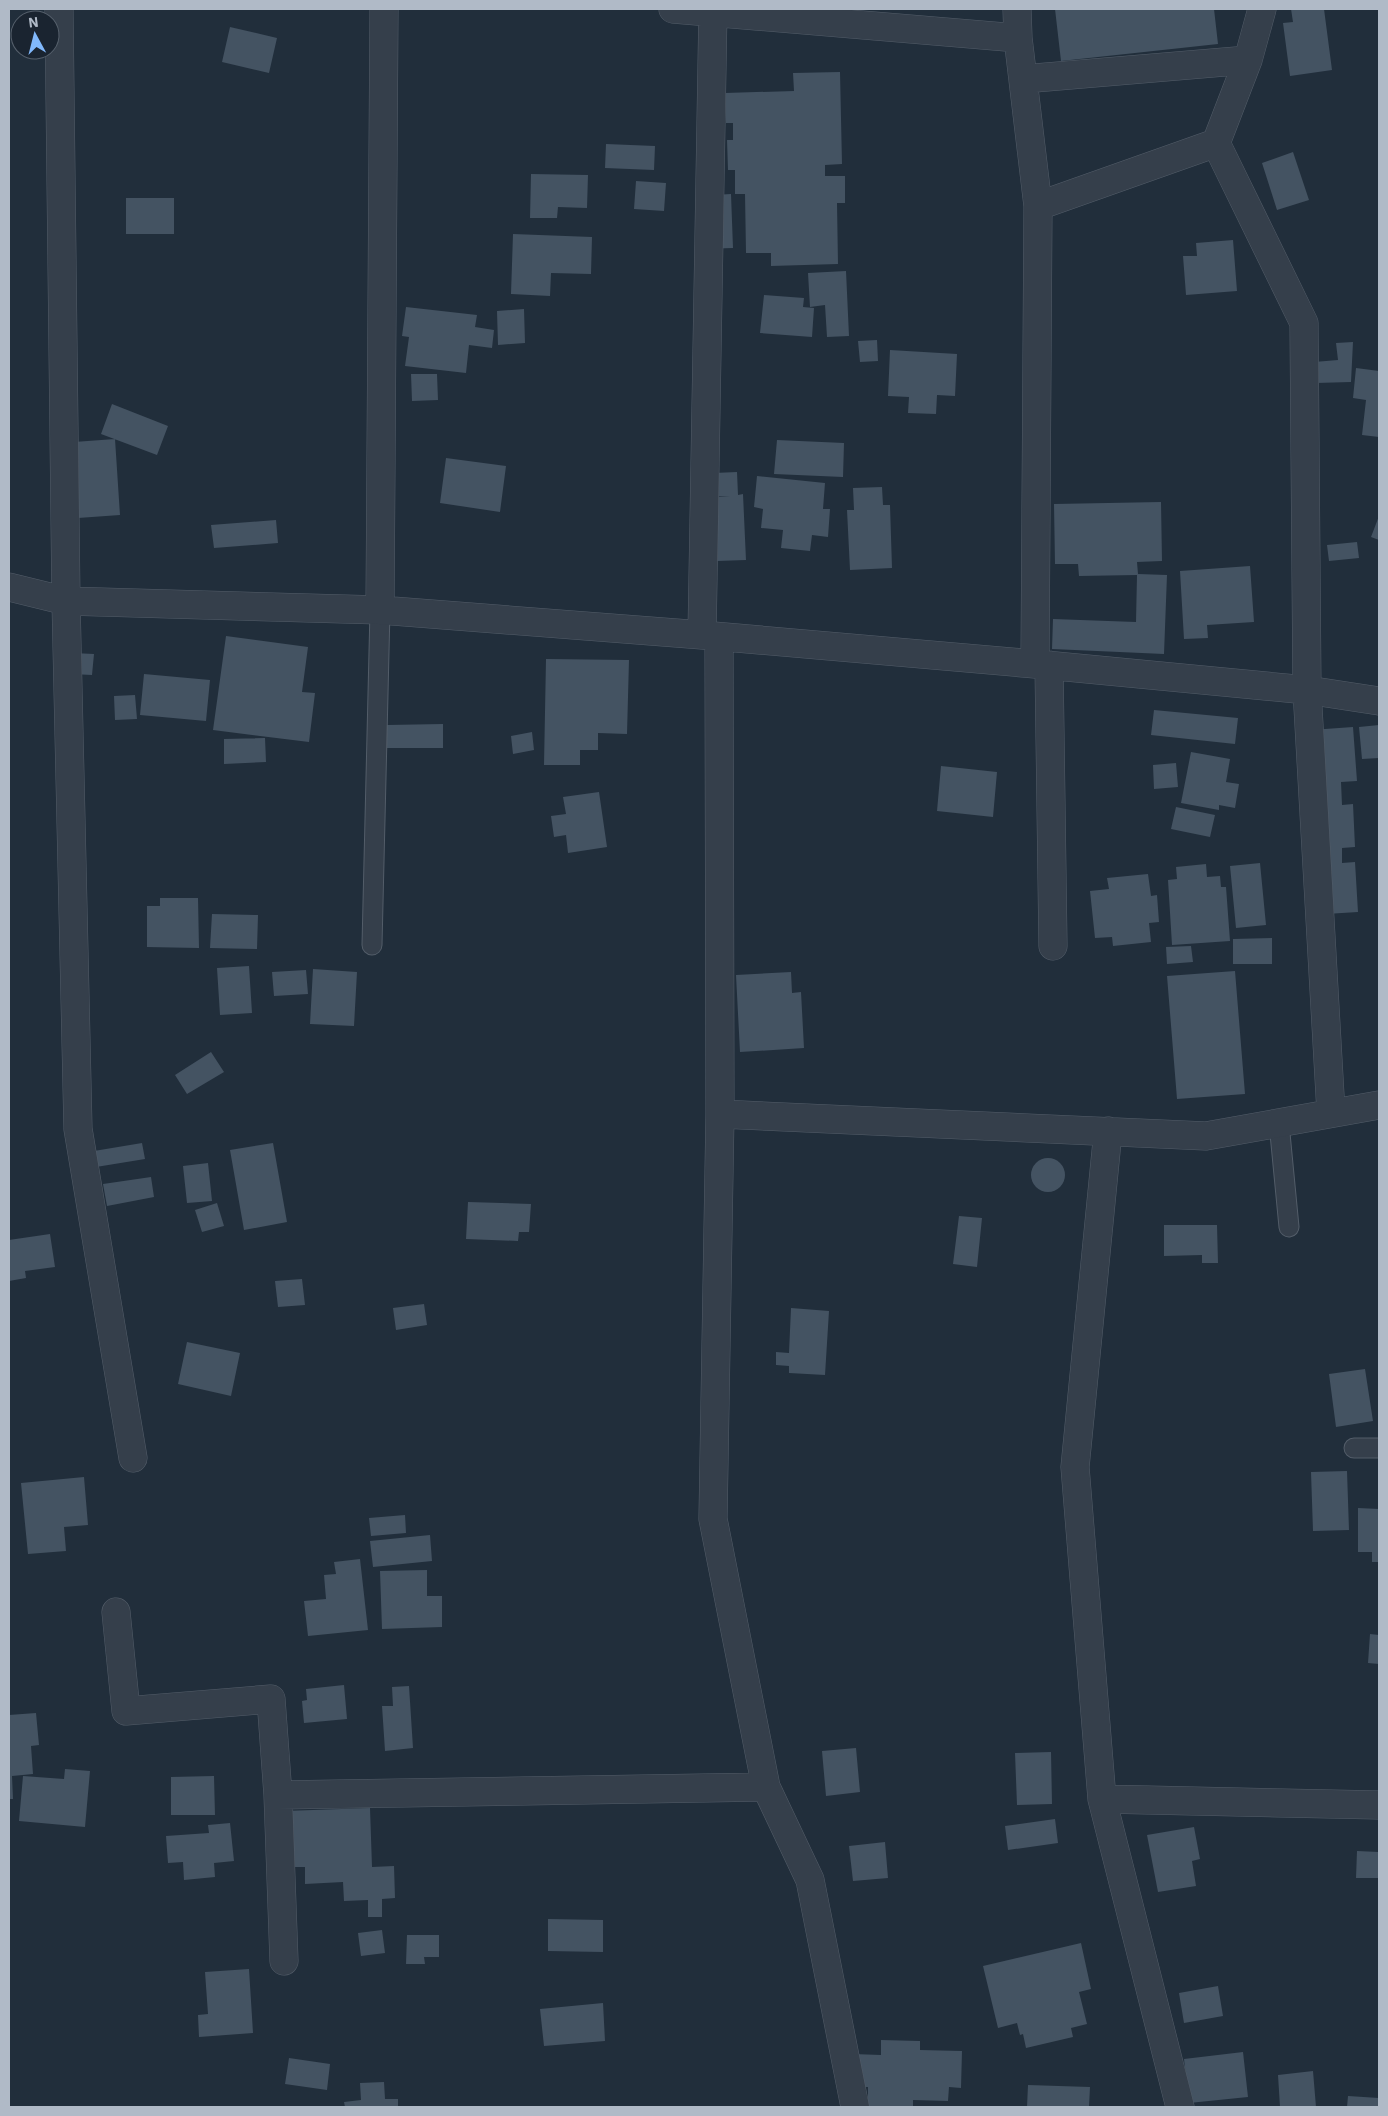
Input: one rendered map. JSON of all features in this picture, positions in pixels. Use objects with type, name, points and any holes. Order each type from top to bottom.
[{"type":"street","points":[[59,9],[66,601],[78,1129],[133,1458]]},
{"type":"street","points":[[380,610],[384,9]]},
{"type":"street","points":[[673,9],[1018,38]]},
{"type":"street","points":[[1017,9],[1018,38],[1038,206],[1042,664],[1053,946]]},
{"type":"street","points":[[1262,9],[1248,60],[1216,143],[1304,324],[1307,690],[1331,1113]]},
{"type":"street","points":[[713,11],[711,636],[720,1114],[712,1519],[766,1787],[810,1880],[855,2107]]},
{"type":"street","points":[[1023,80],[1248,60]]},
{"type":"street","points":[[1038,206],[1216,143]]},
{"type":"street","points":[[9,587],[66,601],[380,610],[711,636],[1042,664],[1307,690],[1379,701]]},
{"type":"street","points":[[720,1114],[1206,1136],[1379,1104]]},
{"type":"street","points":[[1108,1131],[1075,1467],[1102,1800],[1180,2107]]},
{"type":"street","points":[[116,1612],[126,1711],[270,1700],[278,1795],[284,1961]]},
{"type":"street","points":[[278,1795],[766,1787]]},
{"type":"street","points":[[1102,1800],[1379,1805]]},
{"type":"lane","points":[[372,945],[380,610]]},
{"type":"lane","points":[[1278,1123],[1289,1227]]},
{"type":"lane","points":[[1354,1448],[1379,1448]]},
{"type":"building","points":[[1055,9],[1214,9],[1218,44],[1061,61]]},
{"type":"building","points":[[1291,9],[1324,9],[1332,70],[1290,76],[1283,23],[1293,22]]},
{"type":"building","points":[[230,27],[277,38],[269,73],[222,62]]},
{"type":"building","points":[[840,72],[842,164],[825,165],[825,176],[845,176],[845,203],[837,203],[838,264],[771,266],[771,253],[746,253],[745,194],[735,194],[735,170],[728,170],[727,140],[733,140],[733,123],[726,123],[725,93],[794,91],[793,73]]},
{"type":"building","points":[[606,144],[655,146],[654,170],[605,168]]},
{"type":"building","points":[[1293,152],[1309,200],[1277,210],[1262,163]]},
{"type":"building","points":[[531,174],[588,175],[587,208],[558,207],[557,218],[530,218]]},
{"type":"building","points":[[636,181],[666,183],[664,211],[634,209]]},
{"type":"building","points":[[731,194],[733,248],[701,249],[697,196]]},
{"type":"building","points":[[126,198],[174,198],[174,234],[126,234]]},
{"type":"building","points":[[513,234],[592,237],[591,274],[551,273],[550,296],[511,294]]},
{"type":"building","points":[[1233,240],[1237,291],[1186,295],[1183,256],[1197,256],[1196,243]]},
{"type":"building","points":[[846,271],[849,336],[827,337],[825,305],[810,307],[808,273]]},
{"type":"building","points":[[764,295],[804,298],[803,307],[814,308],[812,337],[760,333]]},
{"type":"building","points":[[406,307],[477,315],[475,327],[494,330],[492,348],[469,345],[466,373],[405,366],[409,337],[402,336]]},
{"type":"building","points":[[524,309],[525,343],[498,345],[497,311]]},
{"type":"building","points":[[877,340],[878,361],[860,362],[858,341]]},
{"type":"building","points":[[1353,342],[1351,382],[1316,383],[1314,362],[1338,360],[1336,343]]},
{"type":"building","points":[[890,350],[957,354],[955,396],[937,395],[936,414],[908,413],[909,397],[888,396]]},
{"type":"building","points":[[1356,368],[1379,371],[1379,437],[1362,435],[1366,400],[1353,398]]},
{"type":"building","points":[[411,374],[437,374],[438,400],[412,401]]},
{"type":"building","points":[[112,404],[168,426],[157,455],[101,434]]},
{"type":"building","points":[[115,439],[120,515],[78,518],[74,442]]},
{"type":"building","points":[[777,440],[844,443],[843,477],[774,474]]},
{"type":"building","points":[[446,458],[506,466],[500,512],[440,503]]},
{"type":"building","points":[[737,472],[738,495],[743,494],[746,560],[717,561],[713,497],[730,496],[716,496],[714,473]]},
{"type":"building","points":[[757,476],[825,483],[823,509],[830,509],[828,537],[812,535],[810,551],[781,548],[783,530],[761,528],[763,509],[754,507]]},
{"type":"building","points":[[882,487],[883,505],[890,505],[892,568],[850,570],[847,510],[854,510],[853,488]]},
{"type":"building","points":[[1161,502],[1162,561],[1137,562],[1138,574],[1167,575],[1164,654],[1052,649],[1053,619],[1136,622],[1137,575],[1079,576],[1078,564],[1055,564],[1054,504]]},
{"type":"building","points":[[1379,516],[1379,540],[1371,537]]},
{"type":"building","points":[[276,520],[278,543],[214,548],[211,525]]},
{"type":"building","points":[[1357,542],[1359,558],[1329,561],[1327,545]]},
{"type":"building","points":[[1250,566],[1254,622],[1207,625],[1208,638],[1184,639],[1180,571]]},
{"type":"building","points":[[226,636],[308,647],[302,692],[315,693],[309,742],[213,730]]},
{"type":"building","points":[[73,653],[94,654],[92,675],[72,674]]},
{"type":"building","points":[[546,659],[629,660],[627,734],[598,733],[598,750],[580,750],[580,765],[544,765]]},
{"type":"building","points":[[144,674],[210,680],[206,721],[140,715]]},
{"type":"building","points":[[135,695],[137,719],[115,720],[114,696]]},
{"type":"building","points":[[1154,710],[1238,718],[1235,744],[1151,735]]},
{"type":"building","points":[[443,724],[443,748],[387,748],[387,725]]},
{"type":"building","points":[[1379,725],[1379,758],[1362,759],[1359,727]]},
{"type":"building","points":[[1353,727],[1357,781],[1341,782],[1342,805],[1353,804],[1355,847],[1342,848],[1342,863],[1355,862],[1358,912],[1310,915],[1297,731]]},
{"type":"building","points":[[532,732],[534,750],[513,754],[511,736]]},
{"type":"building","points":[[265,738],[266,762],[224,764],[224,739]]},
{"type":"building","points":[[1191,752],[1230,759],[1226,782],[1239,784],[1235,808],[1219,805],[1219,810],[1181,803]]},
{"type":"building","points":[[1176,763],[1178,787],[1154,789],[1153,765]]},
{"type":"building","points":[[941,766],[997,772],[993,817],[937,811]]},
{"type":"building","points":[[599,792],[607,847],[568,853],[566,835],[554,837],[551,816],[566,814],[563,797]]},
{"type":"building","points":[[1176,807],[1215,815],[1210,837],[1171,829]]},
{"type":"building","points":[[1260,863],[1266,925],[1236,928],[1230,866]]},
{"type":"building","points":[[1206,864],[1207,877],[1220,876],[1221,887],[1226,887],[1230,941],[1172,945],[1168,880],[1177,879],[1176,867]]},
{"type":"building","points":[[1148,874],[1151,896],[1157,895],[1159,922],[1149,923],[1151,942],[1113,946],[1112,937],[1095,938],[1090,891],[1109,889],[1107,878]]},
{"type":"building","points":[[160,898],[198,898],[199,948],[147,947],[147,906],[160,906]]},
{"type":"building","points":[[212,914],[258,915],[257,949],[210,948]]},
{"type":"building","points":[[1272,938],[1272,964],[1233,964],[1233,939]]},
{"type":"building","points":[[1191,946],[1193,962],[1167,964],[1166,947]]},
{"type":"building","points":[[249,966],[252,1013],[220,1015],[217,968]]},
{"type":"building","points":[[313,969],[357,972],[354,1026],[310,1024]]},
{"type":"building","points":[[306,970],[308,994],[274,996],[272,972]]},
{"type":"building","points":[[1235,971],[1245,1094],[1177,1099],[1167,976]]},
{"type":"building","points":[[791,972],[792,993],[801,992],[804,1048],[740,1052],[736,975]]},
{"type":"building","points":[[211,1052],[224,1072],[187,1094],[175,1075]]},
{"type":"building","points":[[142,1143],[145,1159],[96,1167],[94,1151]]},
{"type":"building","points":[[273,1143],[287,1222],[244,1230],[230,1150]]},
{"type":"building","points":[[1048,1158],[1060,1163],[1065,1175],[1060,1187],[1048,1192],[1036,1187],[1031,1175],[1036,1163]]},
{"type":"building","points":[[208,1163],[212,1201],[187,1203],[183,1166]]},
{"type":"building","points":[[151,1177],[154,1197],[107,1206],[103,1184]]},
{"type":"building","points":[[468,1202],[531,1204],[529,1232],[519,1232],[518,1241],[466,1239]]},
{"type":"building","points":[[217,1203],[224,1226],[202,1232],[195,1210]]},
{"type":"building","points":[[959,1216],[982,1218],[977,1267],[953,1264]]},
{"type":"building","points":[[1164,1225],[1217,1225],[1218,1263],[1202,1263],[1202,1255],[1164,1256]]},
{"type":"building","points":[[50,1234],[55,1267],[25,1271],[26,1278],[9,1281],[9,1240]]},
{"type":"building","points":[[302,1279],[305,1305],[278,1307],[275,1281]]},
{"type":"building","points":[[424,1304],[427,1325],[396,1330],[393,1308]]},
{"type":"building","points":[[791,1308],[829,1311],[825,1375],[789,1373],[789,1366],[776,1365],[776,1352],[789,1353]]},
{"type":"building","points":[[187,1342],[240,1353],[231,1396],[178,1384]]},
{"type":"building","points":[[1365,1369],[1373,1421],[1336,1427],[1329,1374]]},
{"type":"building","points":[[1347,1471],[1349,1530],[1313,1531],[1311,1472]]},
{"type":"building","points":[[84,1477],[88,1525],[64,1527],[66,1551],[28,1554],[21,1483]]},
{"type":"building","points":[[1358,1508],[1379,1509],[1379,1562],[1372,1562],[1372,1552],[1358,1552]]},
{"type":"building","points":[[405,1515],[406,1533],[371,1536],[369,1518]]},
{"type":"building","points":[[430,1535],[432,1561],[373,1567],[370,1541]]},
{"type":"building","points":[[360,1559],[368,1630],[308,1636],[304,1601],[326,1599],[324,1575],[336,1574],[334,1562]]},
{"type":"building","points":[[427,1570],[427,1596],[442,1596],[442,1627],[382,1629],[380,1571]]},
{"type":"building","points":[[1370,1634],[1379,1635],[1379,1664],[1368,1663]]},
{"type":"building","points":[[344,1685],[347,1719],[304,1723],[302,1701],[307,1700],[306,1689]]},
{"type":"building","points":[[409,1686],[413,1748],[385,1751],[382,1706],[393,1706],[392,1687]]},
{"type":"building","points":[[36,1713],[39,1745],[31,1746],[33,1774],[12,1776],[13,1799],[9,1799],[9,1715]]},
{"type":"building","points":[[856,1748],[860,1792],[826,1796],[822,1751]]},
{"type":"building","points":[[1051,1752],[1052,1804],[1017,1805],[1015,1753]]},
{"type":"building","points":[[65,1769],[90,1771],[85,1827],[19,1821],[23,1776],[64,1779]]},
{"type":"building","points":[[214,1776],[215,1815],[171,1815],[171,1777]]},
{"type":"building","points":[[370,1808],[372,1867],[394,1866],[395,1898],[382,1899],[382,1917],[368,1917],[368,1900],[344,1901],[343,1882],[305,1884],[305,1867],[285,1867],[284,1811]]},
{"type":"building","points":[[1055,1819],[1058,1843],[1008,1850],[1005,1826]]},
{"type":"building","points":[[230,1823],[234,1861],[214,1863],[215,1877],[184,1880],[183,1862],[168,1863],[166,1836],[209,1833],[208,1825]]},
{"type":"building","points":[[1194,1827],[1200,1859],[1192,1861],[1196,1886],[1158,1892],[1147,1835]]},
{"type":"building","points":[[885,1842],[888,1878],[853,1881],[849,1846]]},
{"type":"building","points":[[1357,1851],[1379,1852],[1379,1878],[1356,1878]]},
{"type":"building","points":[[548,1919],[603,1920],[603,1952],[548,1951]]},
{"type":"building","points":[[382,1930],[385,1953],[361,1956],[358,1933]]},
{"type":"building","points":[[407,1935],[439,1935],[439,1957],[424,1957],[425,1964],[406,1964]]},
{"type":"building","points":[[1081,1943],[1091,1989],[1079,1992],[1087,2024],[1071,2028],[1073,2037],[1026,2048],[1023,2034],[1020,2035],[1017,2023],[998,2028],[983,1966]]},
{"type":"building","points":[[249,1969],[253,2033],[199,2037],[198,2015],[208,2014],[205,1972]]},
{"type":"building","points":[[1218,1986],[1223,2016],[1184,2023],[1179,1993]]},
{"type":"building","points":[[603,2003],[605,2041],[544,2046],[540,2009]]},
{"type":"building","points":[[881,2040],[920,2041],[920,2050],[962,2051],[961,2088],[949,2087],[948,2101],[913,2100],[913,2107],[868,2107],[868,2087],[852,2087],[853,2054],[881,2055]]},
{"type":"building","points":[[1243,2052],[1248,2097],[1189,2103],[1184,2059]]},
{"type":"building","points":[[289,2058],[330,2064],[327,2090],[285,2084]]},
{"type":"building","points":[[1313,2071],[1316,2107],[1280,2107],[1278,2075]]},
{"type":"building","points":[[384,2082],[385,2099],[398,2099],[398,2107],[345,2107],[344,2102],[361,2100],[360,2083]]},
{"type":"building","points":[[1028,2085],[1090,2087],[1089,2107],[1027,2107]]},
{"type":"building","points":[[1348,2096],[1379,2098],[1379,2107],[1347,2107]]}]
